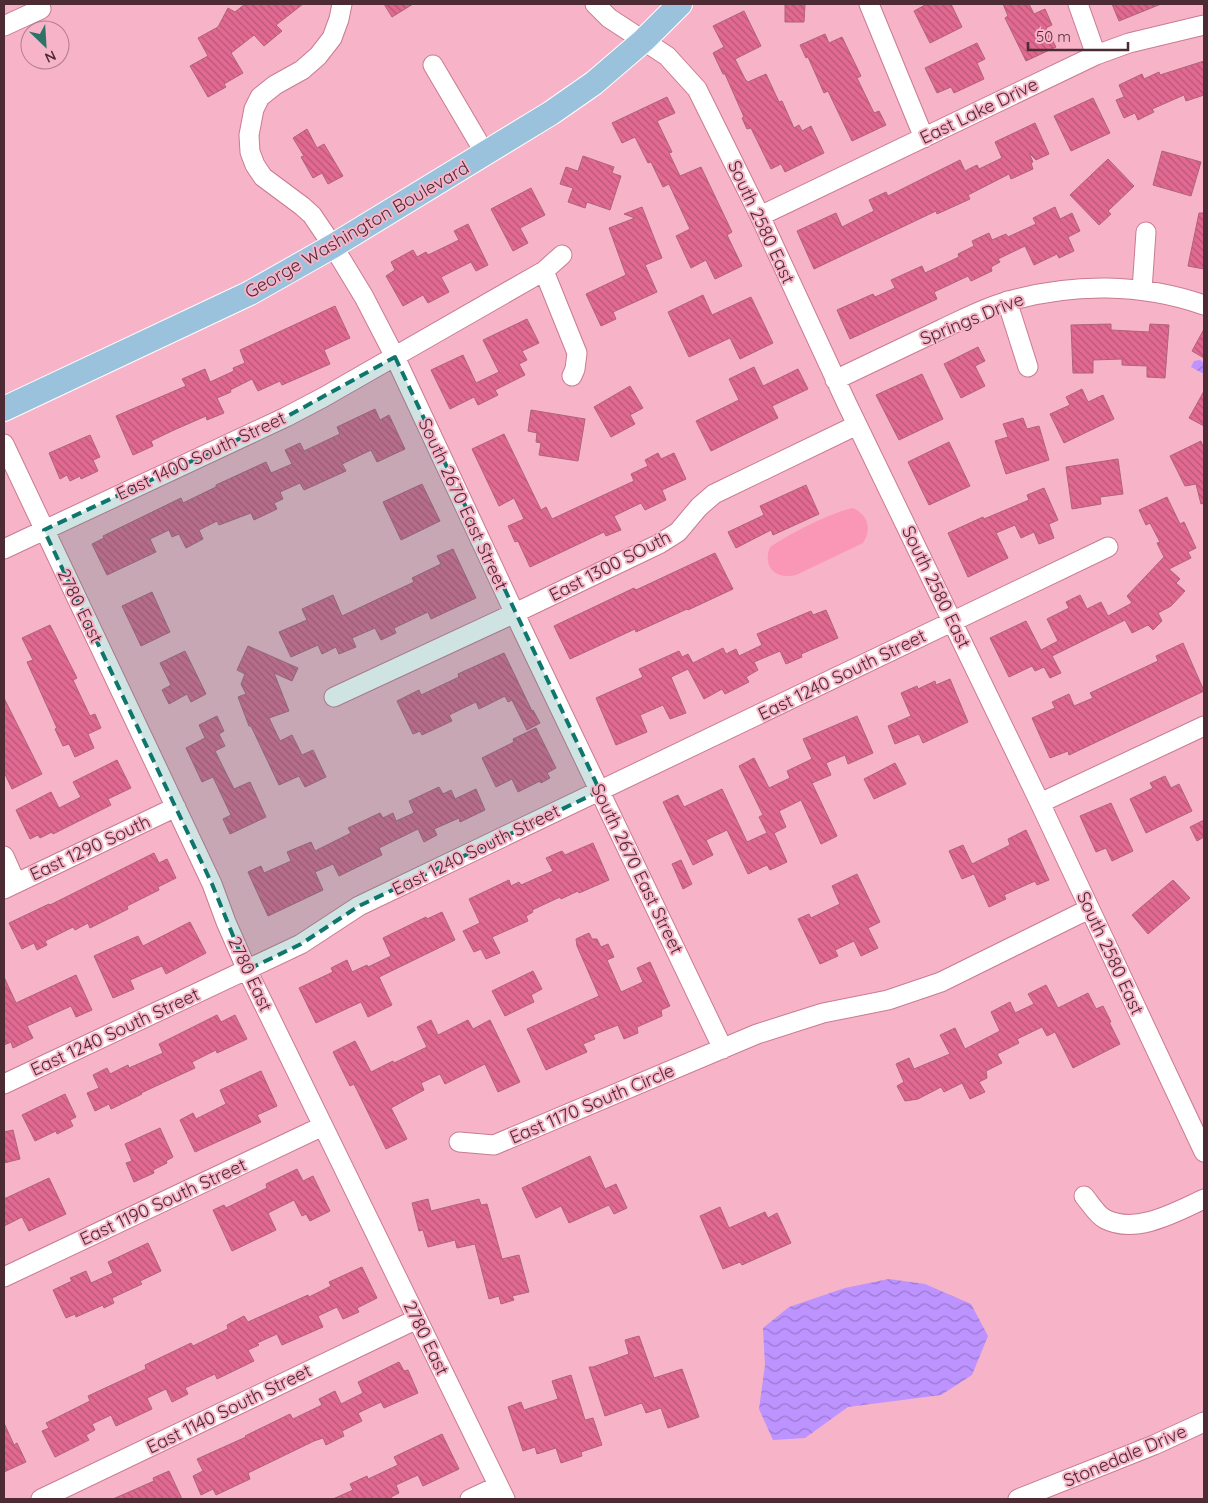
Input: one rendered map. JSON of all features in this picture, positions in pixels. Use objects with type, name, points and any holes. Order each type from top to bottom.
[{"type":"main road","name":"George Washington Boulevard","points":[[4,409],[250,293],[486,155],[594,83],[644,40],[680,4]]},
{"type":"street","name":"South 2670 East Street","points":[[342,4],[332,38],[318,56],[302,70],[275,85],[260,97],[254,109],[249,135],[250,152],[254,165],[263,177],[312,215],[364,296],[395,356],[723,1049]]},
{"type":"street","name":"South 2580 East","points":[[595,4],[609,18],[667,56],[697,89],[760,216],[835,380],[1040,803],[1204,1152]]},
{"type":"street","points":[[869,4],[924,138]]},
{"type":"street","points":[[1078,4],[1096,54]]},
{"type":"street","points":[[4,26],[39,6]]},
{"type":"street","name":"East Lake Drive","points":[[760,216],[1096,54],[1204,26]]},
{"type":"street","points":[[433,65],[486,155]]},
{"type":"street","points":[[1142,290],[1146,232]]},
{"type":"street","name":"East 1400 South Street","points":[[4,549],[286,417],[544,271],[562,255]]},
{"type":"street","points":[[544,271],[577,353],[576,369],[572,376]]},
{"type":"street","name":"Springs Drive","points":[[835,380],[970,316],[1007,301],[1054,290],[1091,287],[1142,290],[1191,300],[1204,305]]},
{"type":"street","points":[[1007,301],[1028,367]]},
{"type":"street","name":"East 1300 SOuth","points":[[334,697],[659,544],[678,532],[699,506],[714,494],[857,425]]},
{"type":"street","name":"2780 East","points":[[4,444],[212,884],[247,970],[501,1493]]},
{"type":"street","name":"East 1240 South Street","points":[[4,1084],[301,944],[359,906],[1108,547]]},
{"type":"street","points":[[1040,803],[1204,726]]},
{"type":"street","name":"East 1290 South","points":[[10,886],[176,807]]},
{"type":"street","points":[[4,856],[10,886]]},
{"type":"street","name":"East 1170 South Circle","points":[[459,1142],[494,1145],[757,1034],[814,1016],[888,1000],[940,982],[1089,909]]},
{"type":"street","name":"East 1190 South Street","points":[[4,1277],[322,1126]]},
{"type":"street","points":[[1084,1196],[1104,1219],[1126,1225],[1147,1222],[1204,1199]]},
{"type":"street","name":"East 1140 South Street","points":[[41,1499],[416,1319]]},
{"type":"street","name":"Stonedale Drive","points":[[1018,1499],[1041,1496],[1204,1422]]},
{"type":"street","points":[[470,1499],[501,1493]]},
{"type":"highlighted area","points":[[395,357],[600,791],[359,906],[301,944],[247,970],[212,884],[44,530],[286,417]]},
{"type":"shaded area","points":[[853,508],[862,514],[867,523],[866,538],[863,543],[796,575],[782,576],[769,566],[768,554],[770,547],[811,524]]},
{"type":"water","points":[[1200,360],[1204,363],[1204,374],[1191,367],[1194,361]]},
{"type":"water","points":[[889,1279],[925,1284],[971,1304],[988,1336],[972,1375],[941,1395],[848,1407],[805,1438],[773,1440],[759,1409],[765,1365],[763,1328],[789,1307],[845,1288]]},
{"type":"building","points":[[245,4],[303,4],[276,25],[282,31],[264,46],[254,35],[231,53],[243,73],[224,84],[226,87],[208,97],[190,66],[208,56],[198,38],[218,27],[228,8],[235,12]]},
{"type":"building","points":[[384,4],[413,4],[392,17]]},
{"type":"building","points":[[785,4],[805,4],[804,22],[785,22]]},
{"type":"building","points":[[927,4],[951,4],[962,27],[930,43],[914,11]]},
{"type":"building","points":[[1003,4],[1029,4],[1034,14],[1045,9],[1052,25],[1046,28],[1056,47],[1026,61],[1005,18],[1008,16]]},
{"type":"building","points":[[1112,4],[1161,4],[1119,21]]},
{"type":"building","points":[[744,11],[761,46],[735,59],[745,79],[748,82],[766,74],[779,102],[782,101],[794,128],[799,125],[802,131],[811,126],[824,153],[785,172],[781,164],[771,169],[751,128],[747,129],[742,118],[744,117],[725,74],[723,74],[713,53],[724,47],[713,26]]},
{"type":"building","points":[[825,34],[829,43],[842,37],[861,76],[857,78],[874,113],[879,111],[886,125],[852,141],[828,91],[824,93],[808,57],[806,58],[800,45]]},
{"type":"building","points":[[977,43],[985,59],[977,63],[984,79],[954,93],[951,87],[937,93],[925,68]]},
{"type":"building","points":[[1204,61],[1204,95],[1186,101],[1184,95],[1152,109],[1154,112],[1138,120],[1135,113],[1124,118],[1116,100],[1124,97],[1119,85],[1142,74],[1144,79],[1159,72],[1160,75]]},
{"type":"building","points":[[667,97],[675,113],[657,121],[672,152],[669,153],[680,176],[701,167],[732,232],[727,235],[742,266],[715,279],[706,260],[691,268],[676,236],[690,229],[669,184],[663,187],[651,162],[648,163],[635,137],[622,143],[612,123]]},
{"type":"building","points":[[1093,98],[1110,133],[1071,151],[1054,116]]},
{"type":"building","points":[[1035,123],[1049,154],[1036,160],[1029,153],[1033,162],[1031,163],[1033,169],[1011,179],[1009,174],[968,195],[970,199],[937,214],[936,211],[814,269],[797,231],[836,213],[842,227],[874,211],[869,200],[886,192],[888,196],[960,160],[965,171],[977,165],[979,169],[1002,158],[995,142]]},
{"type":"building","points":[[307,129],[317,148],[324,144],[343,176],[328,184],[322,173],[313,178],[301,157],[304,156],[293,138]]},
{"type":"building","points":[[1162,151],[1201,162],[1191,196],[1153,185]]},
{"type":"building","points":[[583,156],[614,167],[612,173],[621,176],[610,210],[587,202],[585,208],[568,202],[573,188],[560,184],[566,167],[578,171]]},
{"type":"building","points":[[1108,159],[1134,186],[1108,211],[1111,214],[1099,225],[1070,195]]},
{"type":"building","points":[[531,188],[545,215],[520,228],[528,243],[513,251],[491,209]]},
{"type":"building","points":[[642,207],[662,258],[645,265],[657,292],[613,312],[616,319],[601,326],[586,294],[626,275],[609,228],[635,218],[624,214]]},
{"type":"building","points":[[1055,207],[1060,219],[1072,213],[1080,231],[1068,237],[1074,251],[1059,258],[1057,254],[1034,265],[1025,246],[998,259],[1000,262],[991,267],[992,271],[971,281],[968,276],[934,292],[937,299],[850,339],[837,310],[873,294],[875,297],[895,288],[891,280],[922,266],[925,273],[959,257],[958,254],[974,246],[972,241],[989,233],[992,240],[1006,234],[1008,237],[1036,224],[1033,218]]},
{"type":"building","points":[[1199,213],[1204,213],[1204,269],[1188,266]]},
{"type":"building","points":[[468,224],[488,265],[476,271],[471,262],[441,277],[449,292],[428,303],[423,295],[403,306],[386,276],[395,270],[391,262],[413,250],[417,257],[426,252],[428,255],[459,240],[454,231]]},
{"type":"building","points":[[703,295],[712,315],[751,297],[773,343],[740,359],[730,338],[689,357],[668,312]]},
{"type":"building","points":[[335,306],[350,338],[324,350],[330,364],[282,385],[280,381],[258,391],[252,379],[217,398],[224,413],[207,420],[206,416],[174,430],[151,441],[153,446],[133,455],[116,416],[186,386],[182,379],[205,369],[210,382],[234,371],[233,368],[245,363],[240,350]]},
{"type":"building","points":[[527,319],[539,343],[522,351],[527,360],[519,364],[525,375],[495,390],[498,395],[478,405],[474,397],[450,409],[431,370],[463,355],[476,383],[499,372],[483,340]]},
{"type":"building","points":[[1111,324],[1111,330],[1149,332],[1150,324],[1169,325],[1165,378],[1147,377],[1147,366],[1122,365],[1122,359],[1093,360],[1093,373],[1073,373],[1071,325]]},
{"type":"building","points":[[1204,329],[1204,358],[1192,351]]},
{"type":"building","points":[[978,347],[985,361],[975,366],[985,386],[961,398],[944,364]]},
{"type":"building","points":[[754,367],[763,386],[798,369],[808,389],[772,406],[778,418],[711,451],[696,421],[739,400],[729,379]]},
{"type":"building","points":[[922,374],[943,419],[899,440],[876,395]]},
{"type":"building","points":[[630,386],[643,408],[630,415],[635,424],[611,437],[594,407]]},
{"type":"building","points":[[1082,389],[1088,402],[1103,395],[1114,419],[1064,443],[1050,414],[1070,405],[1066,397]]},
{"type":"building","points":[[1204,391],[1204,426],[1189,418]]},
{"type":"building","points":[[375,409],[380,420],[389,415],[405,449],[377,462],[371,450],[342,464],[346,471],[304,490],[300,483],[280,492],[283,499],[274,503],[277,509],[254,520],[251,513],[219,525],[217,521],[199,530],[203,539],[186,548],[179,534],[172,537],[169,530],[150,539],[156,552],[107,575],[92,544],[104,538],[103,536],[181,498],[183,503],[216,487],[216,485],[266,462],[271,473],[292,464],[285,450],[300,443],[304,451],[340,434],[337,427]]},
{"type":"building","points":[[531,410],[585,419],[578,461],[539,455],[541,443],[536,442],[537,433],[528,431]]},
{"type":"building","points":[[1023,418],[1027,429],[1039,426],[1049,460],[1006,474],[995,441],[1008,437],[1003,424]]},
{"type":"building","points":[[504,434],[541,510],[546,507],[552,519],[634,481],[631,474],[648,466],[645,460],[658,453],[661,459],[674,453],[686,479],[662,490],[666,500],[645,510],[641,503],[614,516],[621,530],[606,536],[604,532],[530,567],[518,541],[515,542],[508,526],[524,519],[514,498],[499,506],[472,449]]},
{"type":"building","points":[[90,435],[100,457],[93,460],[98,471],[81,479],[80,476],[70,481],[67,475],[60,479],[49,453]]},
{"type":"building","points":[[1201,441],[1204,449],[1204,503],[1201,504],[1196,484],[1185,486],[1170,456]]},
{"type":"building","points":[[949,442],[970,486],[929,505],[908,462]]},
{"type":"building","points":[[1118,459],[1123,494],[1100,497],[1101,504],[1072,509],[1066,467]]},
{"type":"building","points":[[422,484],[440,521],[401,540],[383,502]]},
{"type":"building","points":[[806,485],[819,514],[773,535],[771,530],[736,548],[728,532],[764,515],[760,506]]},
{"type":"building","points":[[1044,488],[1058,520],[1049,524],[1054,538],[1039,544],[1034,532],[1021,538],[1015,525],[996,533],[1008,558],[968,577],[948,533],[983,517],[984,519],[1029,500],[1027,495]]},
{"type":"building","points":[[1167,497],[1180,524],[1184,522],[1196,548],[1188,552],[1191,558],[1169,569],[1180,579],[1176,583],[1185,591],[1171,606],[1158,613],[1162,621],[1153,630],[1148,625],[1132,633],[1125,620],[1052,656],[1061,673],[1050,678],[1044,667],[1035,671],[1032,666],[1009,677],[990,638],[1026,621],[1041,650],[1058,641],[1047,619],[1069,608],[1066,602],[1080,595],[1087,609],[1101,602],[1108,616],[1132,603],[1127,596],[1164,557],[1157,543],[1160,542],[1150,523],[1146,525],[1139,510]]},
{"type":"building","points":[[453,549],[476,598],[431,619],[428,612],[394,628],[396,633],[381,640],[375,628],[352,638],[356,647],[339,654],[336,647],[322,654],[318,645],[291,657],[279,632],[307,620],[302,609],[333,595],[342,616],[414,582],[412,578],[441,564],[437,556]]},
{"type":"building","points":[[715,553],[733,589],[636,632],[635,629],[570,659],[554,626],[634,588],[636,590]]},
{"type":"building","points":[[152,592],[170,632],[141,646],[122,606]]},
{"type":"building","points":[[826,610],[838,638],[801,654],[802,657],[786,664],[780,651],[754,662],[758,670],[746,677],[749,682],[725,694],[722,689],[704,699],[688,669],[671,677],[686,713],[670,719],[663,705],[640,715],[647,732],[616,745],[596,698],[643,677],[639,669],[679,651],[682,657],[688,654],[693,663],[723,648],[726,654],[736,649],[739,656],[762,645],[757,634],[811,611],[813,615]]},
{"type":"building","points":[[50,625],[77,678],[73,680],[90,716],[95,714],[101,728],[88,734],[94,748],[75,757],[69,744],[63,746],[55,729],[57,728],[27,662],[33,660],[22,638]]},
{"type":"building","points":[[1183,643],[1204,691],[1069,755],[1068,751],[1050,758],[1032,718],[1055,708],[1052,702],[1069,694],[1074,706],[1093,698],[1090,693],[1158,661],[1156,656]]},
{"type":"building","points":[[248,646],[298,668],[292,681],[274,673],[289,711],[269,718],[280,741],[292,735],[302,755],[313,750],[326,777],[305,787],[299,776],[279,785],[251,726],[249,726],[238,697],[246,694],[241,684],[245,674],[237,670]]},
{"type":"building","points":[[185,651],[206,694],[191,702],[187,694],[169,704],[162,690],[171,685],[160,663]]},
{"type":"building","points":[[504,653],[532,711],[540,723],[527,730],[512,700],[508,702],[505,696],[479,709],[476,702],[449,715],[452,721],[422,735],[420,731],[413,734],[397,701],[419,690],[421,695],[459,677],[458,674]]},
{"type":"building","points":[[950,679],[968,722],[923,743],[919,734],[895,744],[888,726],[911,716],[901,693],[917,686],[918,689],[935,681],[936,685]]},
{"type":"building","points":[[4,698],[42,774],[12,789],[4,772]]},
{"type":"building","points":[[217,716],[224,731],[219,734],[225,746],[215,751],[234,789],[250,782],[266,817],[230,834],[223,819],[231,815],[213,777],[202,782],[186,748],[205,738],[199,725]]},
{"type":"building","points":[[857,716],[873,753],[848,764],[845,755],[826,763],[831,775],[812,783],[837,836],[821,844],[801,800],[779,811],[786,827],[774,833],[787,862],[770,870],[767,865],[748,874],[727,830],[706,840],[713,855],[693,865],[663,802],[678,795],[684,807],[722,789],[747,842],[767,833],[759,817],[763,815],[739,766],[754,758],[769,788],[790,778],[787,771],[812,759],[803,739]]},
{"type":"building","points":[[536,728],[556,768],[547,773],[550,778],[518,792],[512,779],[496,787],[482,758],[514,742],[513,739]]},
{"type":"building","points":[[117,760],[131,788],[108,799],[111,805],[53,834],[52,832],[40,838],[38,835],[30,839],[16,810],[51,792],[59,808],[81,797],[73,782]]},
{"type":"building","points":[[895,763],[906,784],[874,799],[864,779]]},
{"type":"building","points":[[1165,776],[1171,788],[1179,784],[1192,811],[1146,833],[1130,799],[1153,788],[1150,783]]},
{"type":"building","points":[[439,787],[443,794],[451,790],[455,799],[476,789],[485,810],[460,822],[459,818],[434,829],[437,835],[424,842],[418,829],[379,848],[382,855],[339,876],[333,864],[315,872],[323,890],[268,916],[248,872],[261,866],[264,873],[291,861],[287,852],[311,842],[315,851],[351,833],[348,828],[380,813],[383,818],[393,813],[396,821],[414,813],[409,801]]},
{"type":"building","points":[[1111,803],[1133,851],[1112,861],[1106,848],[1096,852],[1080,816]]},
{"type":"building","points":[[1204,820],[1204,837],[1197,841],[1190,827]]},
{"type":"building","points":[[1026,830],[1049,880],[1037,885],[1035,881],[1004,895],[1006,899],[989,907],[974,874],[962,879],[949,851],[963,845],[972,864],[1010,845],[1008,839]]},
{"type":"building","points":[[593,843],[609,880],[579,893],[578,891],[561,899],[560,897],[532,910],[533,912],[526,916],[528,921],[492,937],[500,953],[486,959],[481,949],[474,952],[463,931],[480,923],[469,899],[509,880],[511,886],[519,882],[521,885],[553,871],[546,858],[562,851],[565,855]]},
{"type":"building","points":[[154,853],[159,863],[167,859],[176,878],[158,887],[159,890],[127,906],[128,909],[90,928],[88,923],[75,930],[73,927],[45,941],[47,945],[37,950],[34,943],[22,949],[9,923],[50,905]]},
{"type":"building","points":[[681,860],[692,884],[683,889],[672,864]]},
{"type":"building","points":[[857,874],[880,922],[868,928],[878,948],[861,956],[854,941],[835,950],[838,956],[820,964],[798,919],[809,914],[811,918],[840,904],[832,886]]},
{"type":"building","points":[[1173,880],[1190,898],[1148,934],[1132,915]]},
{"type":"building","points":[[442,912],[455,940],[379,977],[392,1005],[368,1017],[361,1002],[316,1023],[299,988],[333,972],[331,968],[347,960],[352,972],[391,956],[383,938],[426,917],[427,919]]},
{"type":"building","points":[[190,922],[206,953],[166,974],[162,966],[130,980],[134,989],[113,998],[94,956],[138,936],[143,946]]},
{"type":"building","points":[[589,933],[592,939],[597,939],[601,947],[608,944],[614,957],[607,960],[621,992],[643,982],[637,968],[650,962],[670,1006],[661,1010],[662,1016],[637,1027],[638,1033],[624,1039],[618,1025],[593,1035],[595,1039],[583,1044],[587,1052],[546,1070],[527,1029],[599,996],[577,946],[576,939]]},
{"type":"building","points":[[533,971],[542,989],[531,995],[534,1002],[505,1016],[492,991]]},
{"type":"building","points":[[76,975],[92,1010],[76,1017],[71,1006],[27,1026],[33,1038],[13,1048],[11,1042],[4,1045],[4,977],[16,1003]]},
{"type":"building","points":[[1046,985],[1058,1008],[1088,993],[1096,1009],[1103,1006],[1120,1044],[1073,1068],[1055,1032],[1047,1036],[1042,1027],[1017,1039],[1019,1043],[997,1054],[1002,1063],[986,1071],[987,1078],[979,1082],[985,1092],[970,1099],[962,1083],[944,1092],[941,1087],[918,1099],[905,1101],[897,1086],[904,1082],[896,1064],[909,1058],[914,1069],[950,1054],[940,1035],[955,1028],[965,1049],[1000,1031],[991,1012],[1010,1002],[1015,1013],[1034,1004],[1028,994]]},
{"type":"building","points":[[217,1015],[221,1022],[235,1015],[247,1039],[217,1053],[216,1050],[192,1062],[195,1068],[111,1109],[109,1104],[95,1111],[87,1093],[99,1088],[93,1075],[107,1068],[110,1074],[128,1065],[129,1068],[163,1053],[159,1044]]},
{"type":"building","points":[[431,1020],[438,1035],[468,1020],[473,1029],[490,1020],[520,1082],[498,1092],[485,1064],[445,1084],[440,1074],[421,1083],[424,1090],[391,1108],[407,1139],[386,1149],[354,1084],[350,1086],[333,1052],[355,1041],[371,1072],[427,1047],[417,1027]]},
{"type":"building","points":[[261,1071],[277,1106],[257,1115],[261,1122],[195,1152],[180,1120],[193,1113],[196,1119],[226,1104],[220,1090]]},
{"type":"building","points":[[65,1094],[76,1117],[70,1120],[73,1126],[57,1134],[56,1131],[35,1141],[22,1115]]},
{"type":"building","points":[[160,1128],[173,1157],[166,1161],[167,1163],[153,1170],[154,1173],[134,1182],[126,1163],[132,1161],[125,1144]]},
{"type":"building","points":[[13,1130],[20,1159],[4,1163],[4,1132]]},
{"type":"building","points":[[590,1156],[605,1189],[616,1184],[627,1208],[614,1214],[609,1205],[569,1223],[561,1206],[536,1218],[522,1188]]},
{"type":"building","points":[[297,1169],[303,1181],[313,1176],[330,1211],[310,1221],[306,1214],[302,1216],[294,1200],[268,1213],[276,1230],[232,1251],[213,1210],[224,1205],[226,1208],[267,1188],[266,1184]]},
{"type":"building","points":[[49,1178],[66,1214],[29,1231],[22,1217],[4,1226],[4,1199]]},
{"type":"building","points":[[428,1199],[431,1211],[479,1199],[481,1205],[487,1204],[502,1259],[519,1255],[529,1292],[512,1296],[514,1300],[501,1304],[499,1296],[489,1299],[475,1244],[457,1248],[455,1240],[428,1247],[423,1230],[419,1231],[412,1203]]},
{"type":"building","points":[[720,1207],[729,1228],[765,1212],[768,1218],[777,1213],[791,1243],[742,1265],[740,1262],[723,1269],[700,1216]]},
{"type":"building","points":[[148,1243],[161,1271],[140,1281],[142,1284],[112,1298],[114,1303],[104,1308],[103,1305],[76,1317],[75,1314],[66,1318],[53,1290],[72,1281],[70,1278],[86,1271],[91,1283],[113,1273],[108,1262]]},
{"type":"building","points":[[362,1267],[377,1298],[357,1308],[359,1312],[343,1319],[337,1307],[318,1316],[323,1327],[282,1345],[277,1334],[257,1343],[259,1345],[248,1350],[254,1361],[217,1379],[215,1374],[185,1388],[188,1394],[172,1402],[166,1389],[147,1398],[152,1409],[116,1426],[111,1415],[92,1424],[95,1430],[86,1435],[89,1440],[55,1457],[42,1431],[49,1428],[46,1423],[90,1401],[88,1396],[146,1369],[145,1365],[191,1343],[193,1346],[228,1329],[227,1325],[244,1316],[248,1322],[308,1295],[309,1297],[331,1286],[329,1282]]},
{"type":"building","points":[[639,1336],[654,1378],[682,1369],[699,1417],[668,1428],[661,1408],[646,1413],[642,1403],[605,1416],[589,1367],[629,1354],[625,1340]]},
{"type":"building","points":[[399,1362],[404,1371],[408,1370],[418,1393],[384,1408],[381,1402],[358,1413],[362,1421],[342,1431],[344,1436],[326,1445],[323,1438],[314,1441],[248,1473],[250,1479],[216,1495],[213,1489],[201,1495],[193,1476],[203,1471],[197,1459],[246,1437],[290,1414],[293,1419],[322,1405],[319,1399],[335,1391],[341,1404],[363,1393],[358,1382]]},
{"type":"building","points":[[571,1375],[585,1420],[593,1418],[602,1445],[581,1452],[582,1456],[561,1463],[556,1448],[537,1454],[535,1447],[523,1451],[508,1407],[521,1402],[524,1410],[558,1399],[552,1381]]},
{"type":"building","points":[[4,1423],[14,1445],[17,1443],[26,1462],[4,1472]]},
{"type":"building","points":[[442,1434],[459,1469],[423,1486],[418,1475],[396,1485],[399,1493],[391,1497],[392,1499],[333,1499],[353,1490],[350,1484],[367,1476],[368,1479],[398,1465],[394,1457]]},
{"type":"building","points":[[169,1471],[182,1499],[113,1499],[154,1481],[153,1478]]}]
